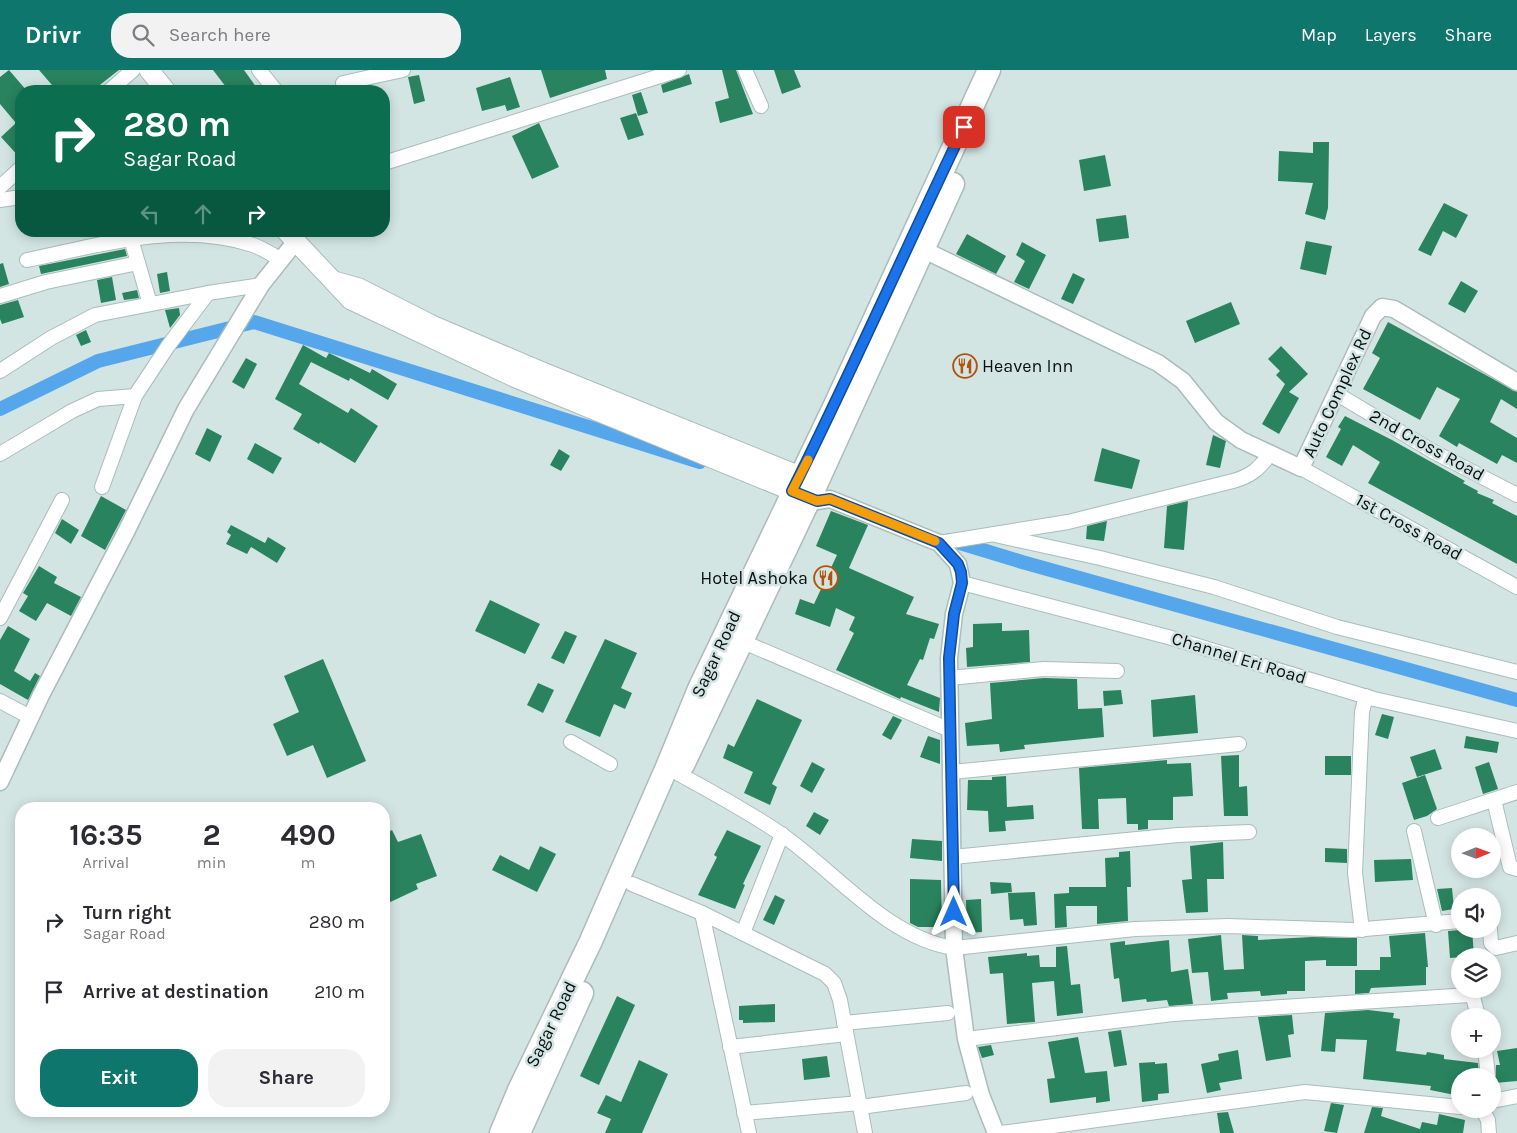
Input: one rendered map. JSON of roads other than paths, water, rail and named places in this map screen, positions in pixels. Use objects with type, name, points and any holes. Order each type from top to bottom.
[{"type":"highway","name":"Sagar Road","points":[[502,1133],[519,1090],[590,943],[667,767],[698,689],[810,489],[835,405],[989,70]]},
{"type":"highway","name":"Sagar Road","points":[[519,1133],[632,884],[679,774],[810,489],[924,250],[976,131],[1006,70]]},
{"type":"main road","points":[[149,70],[161,85]]},
{"type":"main road","points":[[293,237],[352,300],[516,378],[810,489]]},
{"type":"street","points":[[116,85],[133,70]]},
{"type":"street","points":[[259,70],[271,81]]},
{"type":"street","points":[[343,81],[403,70]]},
{"type":"street","points":[[390,161],[661,73],[679,70]]},
{"type":"street","points":[[745,70],[760,106]]},
{"type":"street","points":[[0,187],[15,173]]},
{"type":"street","points":[[0,200],[15,198]]},
{"type":"street","points":[[27,260],[142,237]]},
{"type":"street","points":[[206,237],[230,239],[255,245],[280,259]]},
{"type":"street","points":[[0,782],[30,717],[186,410],[261,285],[280,259],[289,237]]},
{"type":"street","points":[[132,238],[150,304]]},
{"type":"street","name":"Auto Complex Rd","points":[[924,250],[1158,363],[1183,381],[1216,422],[1241,440],[1301,468],[1338,394],[1373,316],[1382,307],[1394,309],[1517,382]]},
{"type":"street","points":[[0,296],[46,282],[138,263]]},
{"type":"street","points":[[0,371],[86,319],[106,311],[261,285]]},
{"type":"street","points":[[102,487],[135,396],[168,346],[208,293]]},
{"type":"street","name":"2nd Cross Road","points":[[1338,394],[1434,452],[1517,495]]},
{"type":"street","points":[[0,454],[72,411],[98,399],[135,396]]},
{"type":"street","points":[[939,543],[1068,522],[1233,481],[1249,476],[1259,468],[1270,454]]},
{"type":"street","name":"1st Cross Road","points":[[1301,468],[1517,587]]},
{"type":"street","points":[[810,489],[939,543],[958,564],[962,583],[954,614],[949,678],[954,948],[966,1039],[981,1095],[996,1133]]},
{"type":"street","points":[[0,618],[62,500]]},
{"type":"street","points":[[995,535],[1100,558],[1214,587],[1337,627],[1517,672]]},
{"type":"street","name":"Channel Eri Road","points":[[962,583],[1168,637],[1366,696],[1517,732]]},
{"type":"street","points":[[741,641],[950,730]]},
{"type":"street","points":[[949,678],[1044,669],[1117,671]]},
{"type":"street","points":[[1362,930],[1356,873],[1362,712],[1366,696]]},
{"type":"street","points":[[0,701],[30,717]]},
{"type":"street","points":[[570,742],[610,764]]},
{"type":"street","points":[[952,772],[1239,744]]},
{"type":"street","points":[[679,774],[782,834],[901,930],[933,945],[954,948],[1135,930],[1228,926],[1362,930],[1451,923]]},
{"type":"street","points":[[1438,818],[1517,792]]},
{"type":"street","points":[[1494,800],[1510,867],[1517,869]]},
{"type":"street","points":[[1414,831],[1436,925]]},
{"type":"street","points":[[953,857],[1178,835],[1249,832]]},
{"type":"street","points":[[742,933],[782,834]]},
{"type":"street","points":[[632,884],[742,933],[825,974],[834,983],[865,1133]]},
{"type":"street","points":[[702,914],[749,1133]]},
{"type":"street","points":[[1491,938],[1491,943],[1496,948],[1517,943]]},
{"type":"street","points":[[966,1039],[1173,1014],[1470,995],[1473,997],[1476,1008]]},
{"type":"street","points":[[730,1047],[948,1013]]},
{"type":"street","points":[[1001,1133],[1305,1092],[1451,1106]]},
{"type":"street","points":[[744,1113],[860,1105],[966,1094]]},
{"type":"street","points":[[1501,1099],[1517,1096]]},
{"type":"street","points":[[1487,1118],[1489,1133]]},
{"type":"waterway","points":[[0,409],[98,361],[254,322],[700,462]]},
{"type":"waterway","points":[[950,540],[1022,562],[1517,700]]},
{"type":"place","name":"Heaven Inn","points":[[965,366]]},
{"type":"place","name":"Hotel Ashoka","points":[[826,578]]}]
